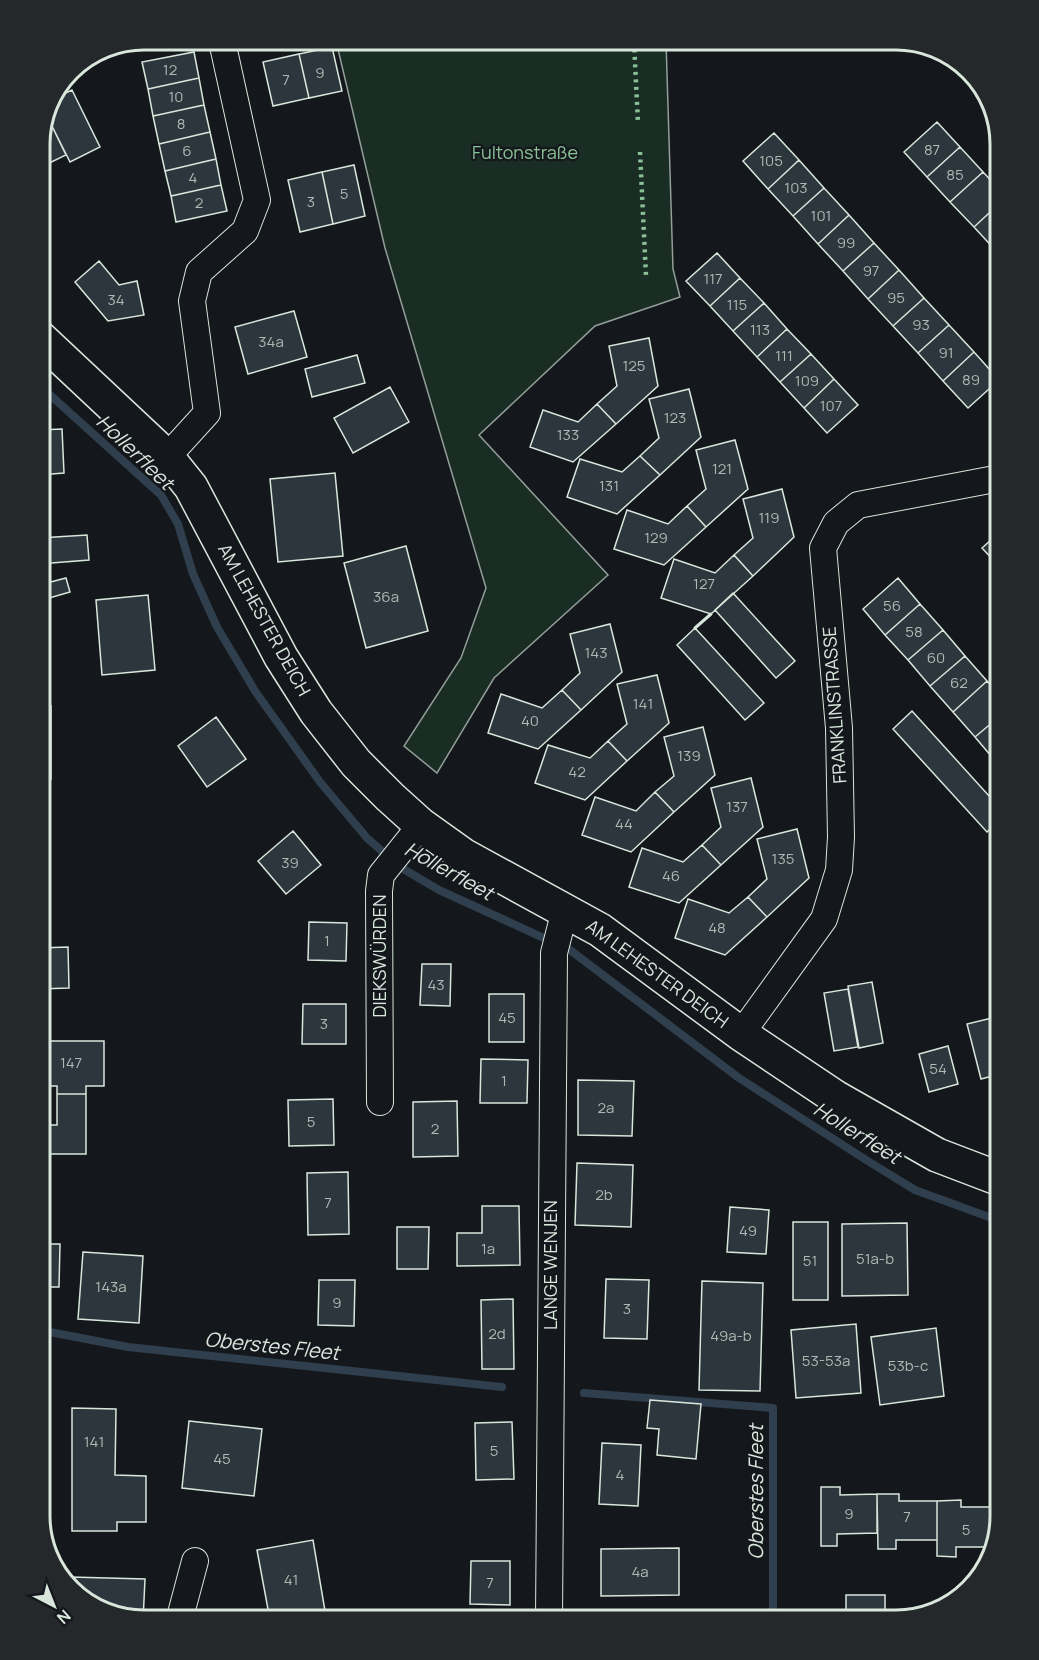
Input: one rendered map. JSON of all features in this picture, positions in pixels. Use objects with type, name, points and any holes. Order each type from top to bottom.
[{"type":"street","points":[[167,457],[207,413],[192,302],[199,272],[245,231],[257,200],[224,49]]},
{"type":"street","name":"AM LEHESTER DEICH","points":[[50,347],[167,457],[191,487],[281,657],[316,712],[356,763],[390,798],[421,825],[463,855],[559,932],[600,930],[741,1034],[835,1098],[937,1155],[990,1175]]},
{"type":"street","name":"FRANKLINSTRASSE","points":[[741,1034],[824,918],[839,870],[841,837],[839,728],[823,548],[836,523],[858,505],[990,480]]},
{"type":"street","name":"DIEKSWÜRDEN","points":[[380,1102],[379,891],[381,874],[421,825]]},
{"type":"street","name":"LANGE WENJEN","points":[[549,1610],[559,932]]},
{"type":"street","points":[[182,1610],[195,1561]]},
{"type":"green space","name":"Fultonstraße","points":[[338,49],[666,50],[673,269],[680,297],[595,326],[479,435],[608,575],[494,678],[437,773],[404,746],[461,658],[486,588],[385,248]]},
{"type":"building","points":[[333,49],[342,91],[309,98],[299,54]]},
{"type":"building","points":[[194,52],[199,78],[148,89],[142,62]]},
{"type":"building","points":[[299,54],[309,98],[273,106],[263,62]]},
{"type":"building","points":[[199,78],[204,105],[153,116],[148,89]]},
{"type":"building","points":[[72,90],[100,147],[70,162],[52,126],[59,102],[64,94]]},
{"type":"building","points":[[204,105],[210,132],[159,144],[153,116]]},
{"type":"building","points":[[937,122],[960,147],[927,177],[904,152]]},
{"type":"building","points":[[52,126],[66,155],[50,163]]},
{"type":"building","points":[[210,132],[216,159],[165,171],[159,144]]},
{"type":"building","points":[[774,133],[799,160],[768,189],[743,161]]},
{"type":"building","points":[[960,147],[983,172],[950,202],[927,177]]},
{"type":"building","points":[[216,159],[221,185],[171,196],[165,171]]},
{"type":"building","points":[[799,160],[824,188],[793,216],[768,189]]},
{"type":"building","points":[[354,165],[365,216],[333,224],[322,172]]},
{"type":"building","points":[[322,172],[333,224],[300,232],[288,180]]},
{"type":"building","points":[[983,172],[990,179],[990,212],[974,227],[950,202]]},
{"type":"building","points":[[221,185],[227,211],[176,222],[171,196]]},
{"type":"building","points":[[824,188],[849,215],[818,244],[793,216]]},
{"type":"building","points":[[990,212],[990,244],[974,227]]},
{"type":"building","points":[[849,215],[874,243],[843,271],[818,244]]},
{"type":"building","points":[[874,243],[899,270],[868,299],[843,271]]},
{"type":"building","points":[[717,253],[740,278],[710,306],[686,281]]},
{"type":"building","points":[[99,261],[119,285],[137,281],[144,315],[108,321],[75,282]]},
{"type":"building","points":[[899,270],[924,298],[893,326],[868,299]]},
{"type":"building","points":[[740,278],[764,303],[733,331],[710,306]]},
{"type":"building","points":[[924,298],[949,325],[918,353],[893,326]]},
{"type":"building","points":[[764,303],[787,329],[757,357],[733,331]]},
{"type":"building","points":[[294,311],[307,357],[248,374],[235,327]]},
{"type":"building","points":[[949,325],[974,352],[943,381],[918,353]]},
{"type":"building","points":[[787,329],[811,354],[780,382],[757,357]]},
{"type":"building","points":[[649,338],[658,386],[616,424],[597,404],[617,386],[609,346]]},
{"type":"building","points":[[974,352],[990,370],[990,388],[968,408],[943,381]]},
{"type":"building","points":[[811,354],[834,379],[804,408],[780,382]]},
{"type":"building","points":[[357,355],[365,383],[312,397],[305,369]]},
{"type":"building","points":[[834,379],[858,405],[827,433],[804,408]]},
{"type":"building","points":[[390,387],[409,422],[353,453],[334,418]]},
{"type":"building","points":[[689,389],[701,437],[660,475],[640,456],[659,438],[649,399]]},
{"type":"building","points":[[597,404],[616,424],[573,462],[530,447],[543,410],[578,422]]},
{"type":"building","points":[[62,429],[64,473],[50,474],[50,430]]},
{"type":"building","points":[[735,440],[748,489],[706,527],[687,506],[706,489],[696,450]]},
{"type":"building","points":[[640,456],[660,475],[617,514],[567,497],[580,459],[622,472]]},
{"type":"building","points":[[335,473],[343,556],[278,562],[270,479]]},
{"type":"building","points":[[782,489],[794,537],[753,576],[734,555],[753,538],[743,499]]},
{"type":"building","points":[[687,506],[706,527],[664,565],[614,549],[627,510],[668,524]]},
{"type":"building","points":[[87,535],[89,560],[50,563],[50,537]]},
{"type":"building","points":[[990,541],[990,556],[982,548]]},
{"type":"building","points":[[406,546],[428,631],[366,648],[344,563]]},
{"type":"building","points":[[734,555],[753,576],[711,614],[661,598],[674,559],[715,573]]},
{"type":"building","points":[[66,578],[70,592],[50,598],[50,582]]},
{"type":"building","points":[[898,578],[920,604],[885,635],[863,609]]},
{"type":"building","points":[[733,593],[795,661],[776,678],[715,610]]},
{"type":"building","points":[[148,595],[155,670],[102,675],[96,600]]},
{"type":"building","points":[[920,604],[943,630],[908,660],[885,635]]},
{"type":"building","points":[[610,624],[622,672],[581,710],[562,690],[580,673],[570,634]]},
{"type":"building","points":[[695,628],[764,703],[745,720],[677,645]]},
{"type":"building","points":[[943,630],[965,656],[930,686],[908,660]]},
{"type":"building","points":[[965,656],[987,681],[953,712],[930,686]]},
{"type":"building","points":[[657,675],[669,723],[627,761],[608,741],[627,724],[617,684]]},
{"type":"building","points":[[987,681],[990,684],[990,724],[975,737],[953,712]]},
{"type":"building","points":[[562,690],[581,710],[538,749],[488,733],[501,694],[542,708]]},
{"type":"building","points":[[50,706],[51,706],[50,779]]},
{"type":"building","points":[[912,711],[990,797],[990,829],[987,832],[893,729]]},
{"type":"building","points":[[216,717],[246,759],[207,787],[178,746]]},
{"type":"building","points":[[990,724],[990,755],[975,737]]},
{"type":"building","points":[[703,727],[715,775],[674,812],[655,792],[674,776],[664,737]]},
{"type":"building","points":[[608,741],[627,761],[585,800],[535,783],[548,745],[590,758]]},
{"type":"building","points":[[751,778],[763,827],[721,865],[702,845],[721,827],[711,788]]},
{"type":"building","points":[[655,792],[674,812],[631,852],[582,835],[595,797],[636,811]]},
{"type":"building","points":[[797,829],[809,878],[767,917],[748,897],[767,879],[757,839]]},
{"type":"building","points":[[293,831],[321,865],[286,894],[258,861]]},
{"type":"building","points":[[702,845],[721,865],[679,903],[629,887],[642,848],[683,862]]},
{"type":"building","points":[[748,897],[767,917],[725,955],[675,938],[688,899],[729,913]]},
{"type":"building","points":[[309,922],[347,923],[346,961],[308,960]]},
{"type":"building","points":[[68,947],[69,988],[49,989],[49,948]]},
{"type":"building","points":[[422,964],[451,964],[450,1006],[420,1005]]},
{"type":"building","points":[[872,982],[883,1043],[859,1048],[848,986]]},
{"type":"building","points":[[848,989],[858,1047],[834,1051],[824,993]]},
{"type":"building","points":[[489,994],[524,994],[524,1042],[489,1042]]},
{"type":"building","points":[[303,1004],[346,1004],[346,1044],[302,1044]]},
{"type":"building","points":[[990,1018],[990,1077],[981,1079],[967,1024]]},
{"type":"building","points":[[49,1041],[104,1041],[104,1086],[86,1086],[86,1094],[57,1094],[57,1086],[49,1086]]},
{"type":"building","points":[[948,1046],[958,1084],[929,1092],[919,1054]]},
{"type":"building","points":[[481,1059],[528,1060],[527,1103],[480,1103]]},
{"type":"building","points":[[578,1080],[634,1081],[632,1136],[578,1135]]},
{"type":"building","points":[[57,1094],[86,1094],[86,1154],[49,1154],[49,1125],[57,1125]]},
{"type":"building","points":[[333,1099],[334,1145],[289,1146],[288,1100]]},
{"type":"building","points":[[457,1101],[458,1156],[413,1157],[413,1102]]},
{"type":"building","points":[[577,1163],[633,1165],[631,1227],[575,1225]]},
{"type":"building","points":[[348,1172],[349,1234],[308,1235],[307,1173]]},
{"type":"building","points":[[482,1206],[519,1206],[520,1265],[457,1266],[457,1233],[482,1233]]},
{"type":"building","points":[[730,1207],[769,1210],[766,1254],[727,1252]]},
{"type":"building","points":[[793,1222],[828,1222],[828,1300],[793,1300]]},
{"type":"building","points":[[907,1223],[908,1295],[842,1296],[842,1224]]},
{"type":"building","points":[[397,1227],[429,1227],[428,1269],[397,1269]]},
{"type":"building","points":[[49,1244],[60,1244],[59,1287],[49,1287]]},
{"type":"building","points":[[83,1252],[143,1256],[139,1323],[78,1319]]},
{"type":"building","points":[[606,1279],[649,1280],[647,1339],[604,1338]]},
{"type":"building","points":[[319,1280],[355,1280],[354,1326],[318,1325]]},
{"type":"building","points":[[702,1281],[763,1283],[760,1391],[699,1390]]},
{"type":"building","points":[[513,1299],[514,1369],[482,1369],[481,1300]]},
{"type":"building","points":[[856,1324],[861,1393],[796,1398],[791,1330]]},
{"type":"building","points":[[936,1328],[944,1396],[880,1405],[871,1337]]},
{"type":"building","points":[[650,1400],[701,1404],[696,1459],[657,1455],[659,1429],[647,1428]]},
{"type":"building","points":[[72,1408],[116,1409],[115,1475],[146,1476],[146,1522],[117,1522],[117,1531],[72,1531]]},
{"type":"building","points":[[189,1421],[262,1429],[254,1496],[182,1488]]},
{"type":"building","points":[[512,1422],[514,1479],[476,1480],[475,1423]]},
{"type":"building","points":[[602,1443],[641,1445],[638,1506],[599,1504]]},
{"type":"building","points":[[821,1487],[840,1487],[840,1495],[877,1494],[877,1533],[837,1534],[837,1546],[821,1546]]},
{"type":"building","points":[[877,1494],[899,1494],[899,1501],[937,1501],[937,1540],[896,1540],[896,1549],[878,1549]]},
{"type":"building","points":[[961,1500],[961,1507],[990,1507],[989,1529],[984,1547],[956,1547],[956,1557],[937,1556],[937,1501]]},
{"type":"building","points":[[313,1540],[325,1610],[268,1610],[257,1550]]},
{"type":"building","points":[[679,1548],[679,1595],[601,1596],[601,1549]]},
{"type":"building","points":[[471,1561],[510,1561],[510,1605],[470,1604]]},
{"type":"building","points":[[84,1577],[145,1579],[144,1610],[113,1606],[91,1595],[84,1589]]},
{"type":"building","points":[[846,1595],[885,1595],[885,1610],[846,1610]]},
{"type":"waterway","name":"Hollerfleet","points":[[50,395],[161,495],[178,524],[193,574],[217,627],[255,691],[320,782],[367,838],[400,867],[439,890],[570,950],[739,1078],[863,1158],[915,1190],[990,1217]]},
{"type":"waterway","name":"Oberstes Fleet","points":[[49,1332],[128,1347],[502,1387]]},
{"type":"waterway","name":"Oberstes Fleet","points":[[584,1393],[773,1408],[773,1610]]},
{"type":"hedge","points":[[634,50],[638,123]]},
{"type":"hedge","points":[[640,152],[646,276]]},
{"type":"wall","points":[[695,628],[711,614]]}]
